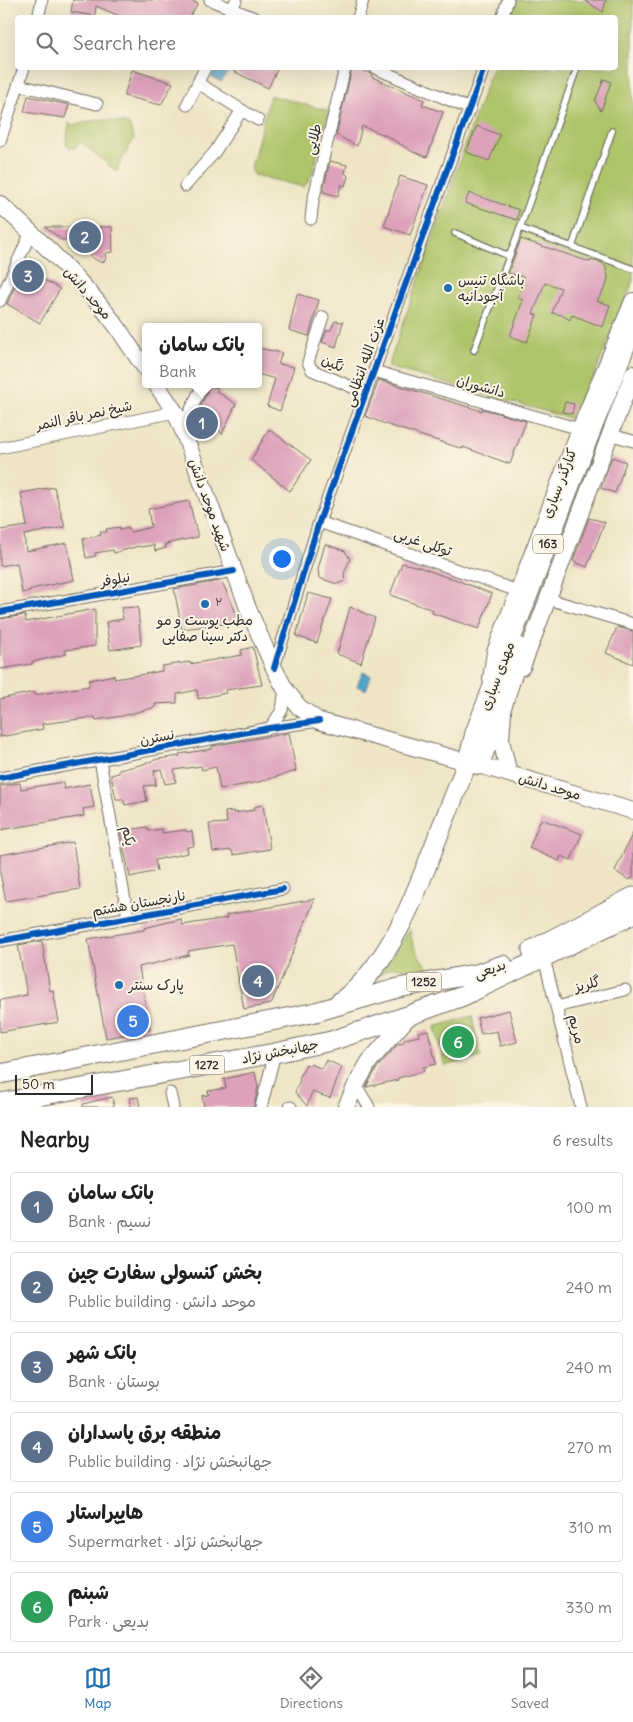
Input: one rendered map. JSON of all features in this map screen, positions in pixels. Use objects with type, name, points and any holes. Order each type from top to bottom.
[{"type":"main road","name":"موحد دانش","points":[[3,209],[32,232],[100,306],[142,363]]},
{"type":"main road","name":"کنارگذر سباری","points":[[509,774],[501,740],[496,700],[495,652],[580,429],[633,301]]},
{"type":"main road","name":"مهدی سباری","points":[[496,700],[590,433],[633,327]]},
{"type":"main road","name":"مهدی سباری","points":[[335,1006],[358,988],[372,971],[395,935],[416,892],[473,764],[475,733],[496,700],[517,660],[597,437],[633,351]]},
{"type":"main road","points":[[496,700],[525,662],[633,374]]},
{"type":"main road","points":[[159,388],[175,412]]},
{"type":"main road","name":"شهید موحد دانش","points":[[175,412],[249,611],[274,668],[285,689],[299,708],[319,721],[473,764]]},
{"type":"main road","name":"موحد دانش","points":[[473,764],[633,811]]},
{"type":"main road","name":"بدیعی","points":[[335,1006],[398,988],[464,977],[497,968],[633,897]]},
{"type":"main road","name":"بدیعی","points":[[410,1015],[463,996],[633,914]]},
{"type":"main road","name":"1272","points":[[0,1074],[312,1013],[335,1006]]},
{"type":"main road","points":[[346,1107],[369,1062],[410,1015]]},
{"type":"main road","name":"جهانبخش نژاد","points":[[1,1102],[275,1053],[331,1041],[410,1015]]},
{"type":"street","points":[[39,15],[42,0]]},
{"type":"street","points":[[210,0],[247,15]]},
{"type":"street","points":[[359,15],[363,0]]},
{"type":"street","points":[[503,15],[508,0]]},
{"type":"street","points":[[0,141],[23,70]]},
{"type":"street","points":[[187,105],[204,70]]},
{"type":"street","name":"طلایی","points":[[311,219],[313,201],[346,70]]},
{"type":"street","points":[[380,70],[470,109]]},
{"type":"street","name":"عزت الله انتظامی","points":[[274,668],[319,522],[483,70]]},
{"type":"street","points":[[198,83],[258,120]]},
{"type":"street","points":[[19,85],[97,104]]},
{"type":"street","points":[[185,186],[214,153],[242,110]]},
{"type":"street","points":[[0,301],[32,232]]},
{"type":"street","name":"نگین","points":[[323,317],[308,362],[310,367],[312,370],[366,394]]},
{"type":"street","name":"دانشوران","points":[[374,371],[580,429]]},
{"type":"street","points":[[182,428],[201,388]]},
{"type":"street","name":"شیخ نمر باقر النمر","points":[[0,448],[175,412]]},
{"type":"street","points":[[609,434],[633,441]]},
{"type":"street","name":"توکلی غربی","points":[[319,522],[518,591]]},
{"type":"street","name":"نیلوفر","points":[[0,612],[234,571]]},
{"type":"street","points":[[548,599],[633,624]]},
{"type":"street","points":[[270,728],[282,710],[285,689]]},
{"type":"street","name":"نسترن","points":[[0,778],[270,728],[319,721]]},
{"type":"street","name":"یکم","points":[[100,760],[128,917]]},
{"type":"street","name":"نارنجستان هشتم","points":[[0,941],[283,889]]},
{"type":"street","name":"مریم","points":[[544,958],[581,1107]]},
{"type":"street","name":"گلریز","points":[[556,1007],[625,990]]},
{"type":"street","points":[[261,1107],[275,1053]]},
{"type":"street","points":[[356,1085],[369,1107]]},
{"type":"street","points":[[170,1093],[173,1107]]},
{"type":"lane","points":[[474,350],[576,70]]},
{"type":"lane","points":[[572,247],[612,131]]},
{"type":"lane","points":[[520,228],[633,269]]},
{"type":"lane","points":[[455,233],[509,256]]},
{"type":"green space","points":[[514,0],[633,0],[633,281],[576,420],[388,367],[491,70],[618,70],[618,15],[509,15]]},
{"type":"green space","points":[[270,95],[329,111],[312,175],[304,187],[254,175],[251,168]]},
{"type":"green space","points":[[101,119],[129,124],[134,139],[117,172],[81,142],[75,148],[71,148],[66,144],[69,123],[74,125]]},
{"type":"green space","points":[[410,930],[418,954],[433,973],[409,979],[404,969],[395,967],[385,971],[376,979]]},
{"type":"green space","points":[[472,1016],[481,1056],[445,1066],[435,1027]]},
{"type":"water","points":[[216,70],[229,70],[221,82],[211,76]]},
{"type":"water","points":[[363,672],[371,676],[366,690],[357,686]]},
{"type":"building","points":[[73,0],[187,0],[198,3],[191,15],[117,15],[96,6],[95,15],[71,12]]},
{"type":"building","points":[[584,0],[606,0],[603,12]]},
{"type":"building","points":[[132,70],[173,83],[161,105],[124,96]]},
{"type":"building","points":[[231,70],[277,70],[268,88]]},
{"type":"building","points":[[352,70],[362,70],[369,73],[372,77],[424,100],[422,105],[443,112],[427,157],[413,152],[387,136],[362,126],[357,146],[336,135]]},
{"type":"building","points":[[604,79],[611,82],[601,111],[595,101]]},
{"type":"building","points":[[28,96],[69,105],[65,118],[24,112]]},
{"type":"building","points":[[477,126],[500,135],[489,161],[466,152]]},
{"type":"building","points":[[330,161],[347,165],[345,173],[348,176],[345,186],[341,185],[338,196],[323,192]]},
{"type":"building","points":[[400,176],[428,185],[410,235],[384,226]]},
{"type":"building","points":[[469,193],[519,210],[517,220],[465,203]]},
{"type":"building","points":[[45,227],[112,227],[113,252],[105,253],[106,259],[102,263],[91,257],[90,251],[81,250],[81,247],[77,246],[77,240],[62,240]]},
{"type":"building","points":[[521,239],[590,262],[591,260],[602,263],[606,267],[608,278],[606,286],[597,301],[610,305],[603,327],[572,315],[570,320],[562,315],[552,313],[561,288],[545,283],[533,314],[537,315],[527,342],[510,336],[523,300],[518,298],[524,277],[508,273]]},
{"type":"building","points":[[25,269],[60,289],[40,323],[7,304],[22,271]]},
{"type":"building","points":[[297,294],[319,300],[309,336],[289,330]]},
{"type":"building","points":[[335,321],[343,322],[336,347],[322,342],[327,330],[331,330]]},
{"type":"building","points":[[262,349],[282,353],[278,364],[294,367],[280,411],[267,406],[275,379],[262,375]]},
{"type":"building","points":[[379,380],[482,411],[483,409],[526,421],[510,464],[365,416]]},
{"type":"building","points":[[209,388],[218,388],[216,391],[236,404],[222,434],[201,405]]},
{"type":"building","points":[[565,402],[574,404],[572,414],[562,412]]},
{"type":"building","points":[[269,429],[311,460],[290,491],[251,460]]},
{"type":"building","points":[[612,457],[626,462],[615,493],[601,488]]},
{"type":"building","points":[[54,487],[65,527],[24,535],[26,551],[67,543],[74,580],[31,589],[31,591],[22,593],[17,563],[0,566],[0,530],[27,526],[21,493]]},
{"type":"building","points":[[189,501],[198,537],[165,544],[166,548],[155,551],[154,545],[139,546],[114,553],[113,550],[95,553],[96,556],[86,558],[83,539],[101,535],[100,532],[107,532],[106,529],[120,527],[120,530],[128,528],[130,532],[151,527],[148,509]]},
{"type":"building","points":[[589,518],[605,522],[587,567],[573,561]]},
{"type":"building","points":[[325,544],[345,551],[350,559],[344,574],[345,581],[337,584],[319,578],[318,569]]},
{"type":"building","points":[[402,563],[449,577],[492,594],[479,629],[432,613],[433,610],[390,595]]},
{"type":"building","name":"مطب پوست و مو دکتر سینا صفایی","points":[[220,581],[240,622],[182,629],[174,589]]},
{"type":"building","points":[[308,593],[332,599],[317,643],[296,636]]},
{"type":"building","points":[[138,607],[141,645],[110,650],[106,622],[123,619],[121,608]]},
{"type":"building","points":[[350,607],[375,618],[361,663],[337,654]]},
{"type":"building","points":[[95,609],[95,646],[65,650],[66,654],[32,662],[32,664],[0,669],[0,619],[25,615],[26,622]]},
{"type":"building","points":[[617,627],[633,631],[633,664],[606,653]]},
{"type":"building","points":[[253,647],[262,685],[225,690],[226,693],[198,699],[197,690],[177,694],[177,703],[155,704],[156,707],[122,716],[96,720],[95,717],[42,724],[43,729],[0,737],[0,699],[34,692],[35,695],[89,686],[89,680],[114,675],[115,679],[162,671],[162,666],[190,662],[190,664],[242,655],[241,650]]},
{"type":"building","points":[[289,733],[296,771],[259,782],[220,789],[216,767],[202,770],[201,766],[174,770],[176,782],[165,784],[161,769],[154,771],[156,785],[144,786],[147,801],[125,805],[123,799],[116,799],[111,775],[119,773],[119,770],[158,759],[180,756],[179,754],[212,749],[212,746]]},
{"type":"building","points":[[63,782],[64,789],[90,784],[94,807],[83,809],[84,816],[0,830],[0,786],[20,783],[21,789]]},
{"type":"building","points":[[263,805],[270,849],[233,855],[232,850],[213,852],[209,824],[227,823],[225,812],[234,811],[234,813],[255,810],[254,807]]},
{"type":"building","points":[[541,819],[582,834],[571,860],[561,856],[559,861],[529,848]]},
{"type":"building","points":[[147,827],[148,831],[162,829],[162,833],[192,831],[194,846],[187,847],[188,853],[155,860],[157,871],[130,877],[120,831]]},
{"type":"building","points":[[633,832],[633,878],[629,880],[615,871]]},
{"type":"building","points":[[73,842],[80,889],[6,901],[0,873],[0,855]]},
{"type":"building","points":[[315,899],[271,1004],[244,1009],[232,944],[188,951],[189,955],[139,967],[150,1030],[106,1038],[88,939],[144,930],[144,928],[181,919],[182,925],[227,918],[226,915]]},
{"type":"building","points":[[42,941],[50,991],[53,990],[59,1022],[0,1032],[0,1000],[27,995],[18,945]]},
{"type":"building","points":[[509,1010],[517,1042],[500,1046],[497,1031],[481,1034],[477,1018]]},
{"type":"building","points":[[428,1030],[436,1064],[423,1067],[424,1071],[398,1078],[398,1080],[366,1087],[377,1068],[398,1044],[403,1043],[405,1039],[419,1036],[418,1032]]},
{"type":"building","points":[[326,1060],[342,1067],[330,1098],[312,1092],[307,1106],[295,1092],[299,1079],[306,1064],[322,1069]]},
{"type":"building","points":[[255,1072],[258,1087],[254,1107],[204,1107],[202,1096],[209,1095],[208,1091],[226,1088],[224,1079]]},
{"type":"building","points":[[112,1097],[114,1107],[83,1107],[83,1104]]},
{"type":"building","points":[[138,1097],[140,1107],[131,1107],[130,1098]]},
{"type":"cycle path","points":[[274,668],[319,522],[483,70]]},
{"type":"cycle path","points":[[0,612],[234,571]]},
{"type":"cycle path","points":[[0,778],[270,728],[319,721]]},
{"type":"cycle path","points":[[0,941],[283,889]]},
{"type":"place","name":"بخش کنسولی سفارت چین","points":[[85,237]]},
{"type":"place","name":"بانک شهر","points":[[28,276]]},
{"type":"place","name":"باشگاه تنیس آجودانیه","points":[[448,288]]},
{"type":"place","name":"بانک سامان","points":[[202,423]]},
{"type":"place","name":"مطب پوست و مو دکتر سینا صفایی","points":[[205,604]]},
{"type":"place","name":"منطقه برق پاسداران","points":[[258,981]]},
{"type":"place","name":"پارک سنتر","points":[[119,985]]},
{"type":"place","name":"هایپراستار","points":[[133,1021]]},
{"type":"place","name":"شبنم","points":[[458,1042]]}]
